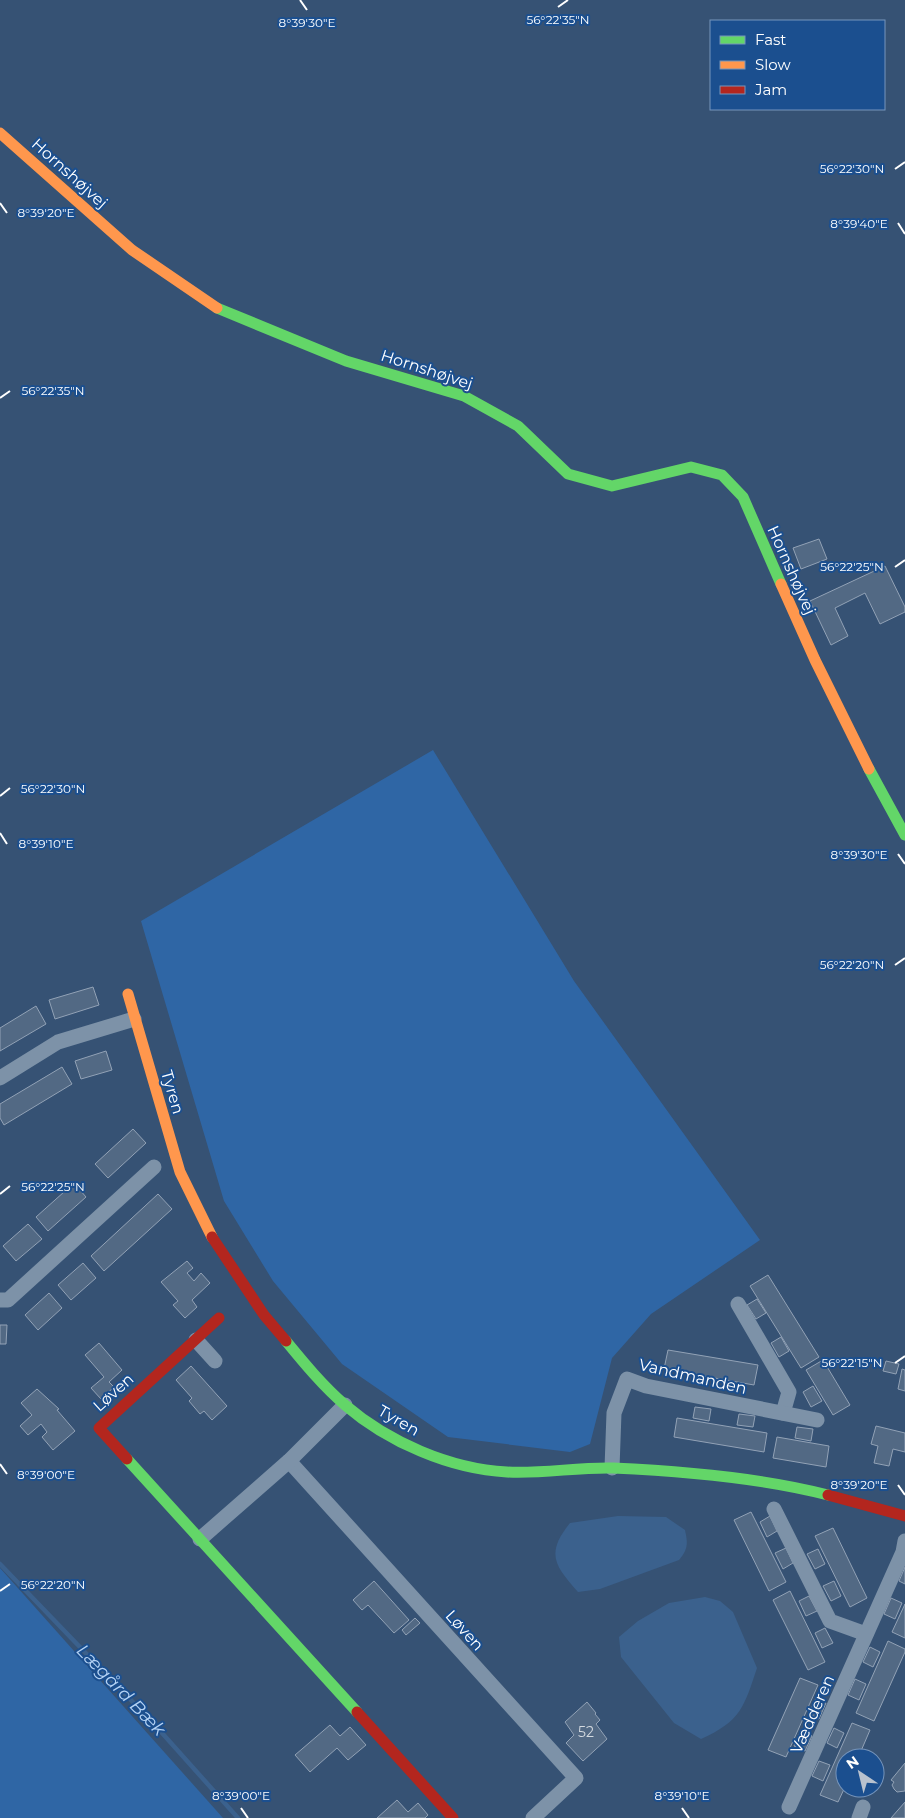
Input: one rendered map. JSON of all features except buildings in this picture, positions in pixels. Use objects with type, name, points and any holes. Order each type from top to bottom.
[{"type":"street","name":"Hornshøjvej","points":[[0,134],[42,168],[132,250],[219,309],[346,361],[464,396],[518,426],[568,474],[612,486],[691,466],[722,475],[743,497],[815,660],[867,764],[905,834]]},
{"type":"street","name":"Tyren","points":[[128,994],[180,1172],[213,1238],[264,1315],[306,1365],[346,1405],[385,1433],[421,1451],[466,1466],[507,1472],[612,1468],[712,1476],[808,1490],[905,1516]]},
{"type":"street","points":[[0,1078],[58,1042],[134,1019]]},
{"type":"street","points":[[0,1300],[8,1300],[154,1167]]},
{"type":"street","points":[[738,1304],[789,1392],[783,1413]]},
{"type":"street","name":"Løven","points":[[219,1318],[99,1428],[453,1818]]},
{"type":"street","points":[[196,1340],[215,1361]]},
{"type":"street","name":"Vandmanden","points":[[612,1468],[614,1413],[627,1379],[646,1386],[818,1420]]},
{"type":"street","points":[[200,1539],[289,1461],[346,1405]]},
{"type":"street","name":"Løven","points":[[289,1461],[576,1778],[533,1818]]},
{"type":"street","points":[[774,1509],[830,1621],[866,1634]]},
{"type":"street","name":"Vædderen","points":[[789,1807],[903,1552],[905,1540]]},
{"type":"shaded area","points":[[433,750],[574,981],[760,1240],[651,1314],[612,1358],[590,1444],[570,1452],[448,1437],[342,1364],[273,1281],[224,1201],[141,921]]},
{"type":"shaded area","points":[[618,1516],[666,1517],[685,1530],[687,1543],[684,1553],[679,1560],[600,1589],[578,1592],[559,1567],[555,1552],[557,1543],[570,1523]]},
{"type":"shaded area","points":[[0,1568],[223,1818],[0,1818]]},
{"type":"shaded area","points":[[705,1597],[720,1601],[733,1612],[757,1668],[744,1703],[733,1719],[725,1726],[701,1739],[674,1723],[621,1657],[619,1637],[638,1621],[669,1603]]},
{"type":"waterway","name":"Lægård Bæk","points":[[0,1564],[154,1724],[238,1818]]},
{"type":"traffic: fast","points":[[217,308],[346,361],[464,396],[518,426],[568,474],[612,486],[691,467],[722,475],[743,497],[781,584]]},
{"type":"traffic: fast","points":[[869,769],[905,835]]},
{"type":"traffic: fast","points":[[286,1341],[329,1390],[362,1418],[400,1442],[442,1459],[485,1470],[507,1472],[613,1468],[721,1476],[776,1484],[828,1495]]},
{"type":"traffic: fast","points":[[127,1459],[357,1712]]},
{"type":"traffic: slow","points":[[0,133],[132,250],[217,308]]},
{"type":"traffic: slow","points":[[781,584],[815,660],[869,769]]},
{"type":"traffic: slow","points":[[128,994],[180,1172],[212,1237]]},
{"type":"traffic: jam","points":[[212,1237],[264,1315],[286,1341]]},
{"type":"traffic: jam","points":[[127,1459],[99,1428],[219,1318]]},
{"type":"traffic: jam","points":[[828,1495],[905,1516]]},
{"type":"traffic: jam","points":[[357,1712],[453,1818]]}]
